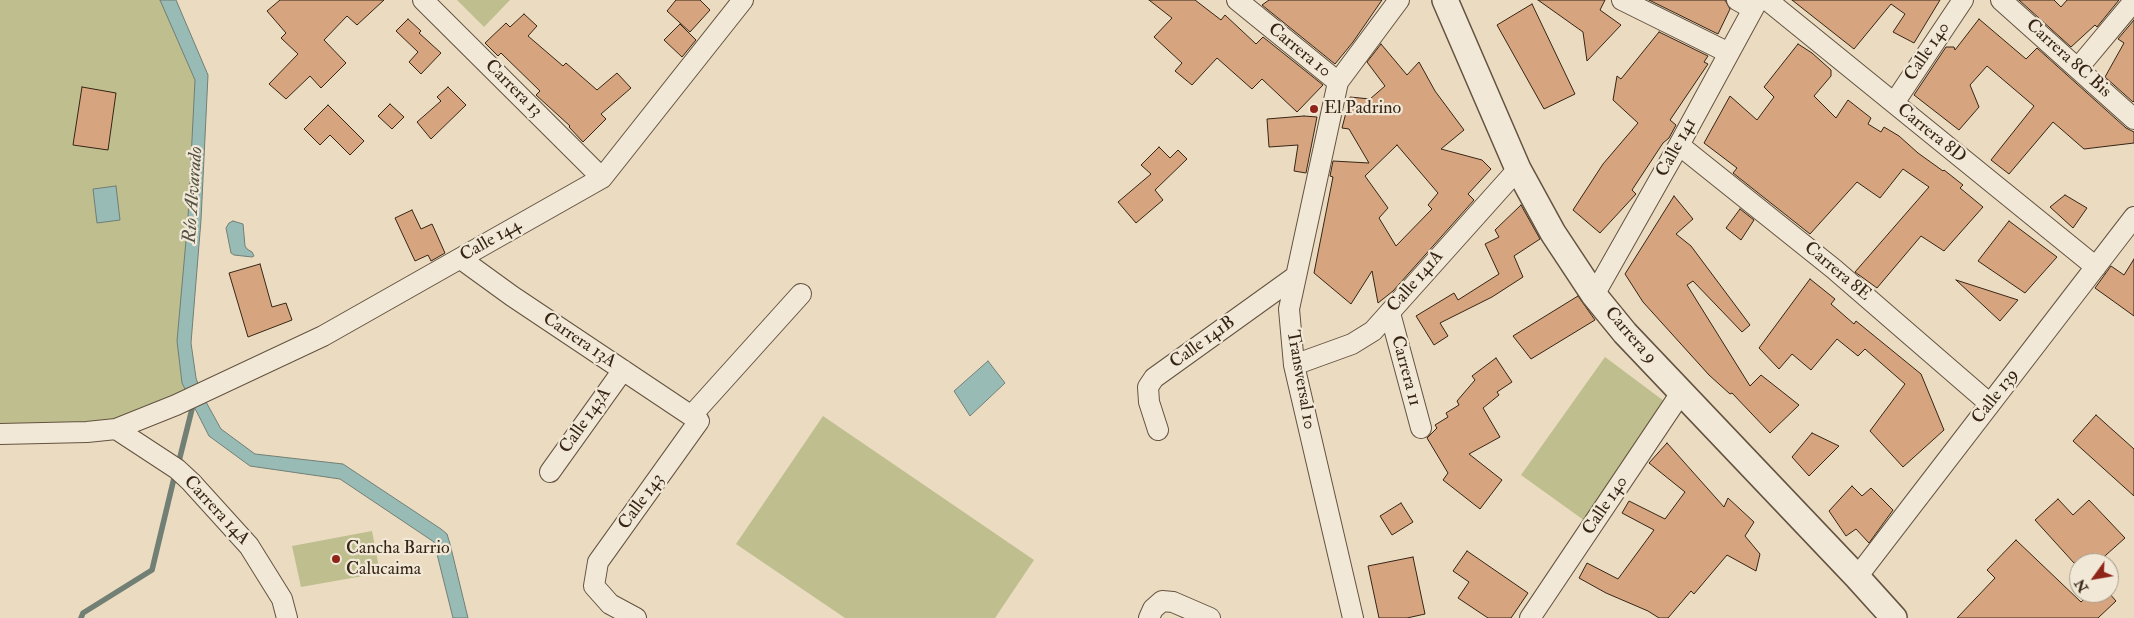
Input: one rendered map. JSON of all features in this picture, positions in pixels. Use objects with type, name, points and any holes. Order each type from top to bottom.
[{"type":"street","name":"Carrera 13","points":[[423,0],[602,178]]},
{"type":"street","name":"Calle 144","points":[[0,434],[87,432],[116,429],[174,406],[322,336],[602,178],[742,0]]},
{"type":"street","name":"Carrera 10","points":[[1237,0],[1338,82]]},
{"type":"street","points":[[1338,82],[1399,0]]},
{"type":"street","name":"Carrera 9","points":[[1445,0],[1518,169],[1553,233],[1594,295],[1625,333],[1894,618]]},
{"type":"street","points":[[1622,0],[1729,53]]},
{"type":"street","name":"Calle 140","points":[[1894,103],[1963,0]]},
{"type":"street","name":"Carrera 8C Bis","points":[[2001,0],[2134,119]]},
{"type":"street","points":[[2078,68],[2134,1]]},
{"type":"street","name":"Calle 141","points":[[1594,295],[1680,144],[1754,2]]},
{"type":"street","name":"Carrera 8D","points":[[1754,2],[1894,103],[2096,267]]},
{"type":"street","name":"Transversal 10","points":[[1338,82],[1289,309],[1294,365],[1353,618]]},
{"type":"street","name":"Carrera 8E","points":[[1680,144],[1834,269],[1990,404]]},
{"type":"street","name":"Calle 141A","points":[[1294,365],[1352,344],[1373,331],[1518,169]]},
{"type":"street","name":"Calle 139","points":[[1857,577],[2134,217]]},
{"type":"street","name":"Carrera 13A","points":[[460,258],[465,264],[695,418]]},
{"type":"street","name":"Calle 141B","points":[[1158,430],[1149,402],[1148,387],[1154,378],[1296,276]]},
{"type":"street","name":"Calle 143","points":[[636,618],[610,604],[594,586],[598,562],[695,418],[801,294]]},
{"type":"street","name":"Carrera 11","points":[[1390,314],[1421,428]]},
{"type":"street","name":"Calle 143A","points":[[550,472],[623,370]]},
{"type":"street","name":"Calle 140","points":[[1530,618],[1681,393]]},
{"type":"street","name":"Carrera 14A","points":[[116,429],[177,469],[249,546],[282,599],[287,618]]},
{"type":"street","points":[[1149,618],[1153,609],[1162,601],[1173,602],[1210,618]]},
{"type":"green space","points":[[0,0],[168,0],[202,78],[184,343],[195,396],[117,428],[0,429]]},
{"type":"green space","points":[[457,0],[510,0],[484,27]]},
{"type":"green space","points":[[1605,357],[1668,404],[1585,521],[1521,475]]},
{"type":"green space","points":[[823,416],[1034,560],[995,618],[845,618],[736,544]]},
{"type":"green space","name":"Cancha Barrio Calucaima","points":[[372,531],[380,573],[301,587],[292,546]]},
{"type":"water","name":"Río Alvarado","points":[[160,0],[176,0],[208,75],[201,220],[191,343],[196,378],[201,393],[221,429],[255,454],[343,464],[447,534],[468,618],[453,618],[434,542],[340,479],[250,466],[209,436],[182,383],[177,341],[188,218],[195,80]]},
{"type":"water","points":[[116,186],[120,220],[97,223],[93,189]]},
{"type":"water","points":[[233,221],[243,224],[245,246],[254,256],[234,255],[231,253],[226,228]]},
{"type":"water","points":[[988,361],[1005,383],[970,416],[954,391]]},
{"type":"building","points":[[280,0],[384,0],[357,25],[347,16],[324,40],[346,63],[321,88],[310,76],[286,99],[269,84],[298,54],[281,38],[286,33],[267,11]]},
{"type":"building","points":[[676,0],[700,0],[710,10],[690,32],[667,11]]},
{"type":"building","points":[[1149,0],[1195,0],[1221,20],[1225,15],[1256,44],[1263,37],[1323,85],[1297,112],[1262,79],[1252,89],[1217,58],[1192,85],[1175,71],[1182,63],[1154,37],[1172,18]]},
{"type":"building","points":[[1269,0],[1382,0],[1335,64],[1262,5]]},
{"type":"building","points":[[1538,0],[1605,0],[1600,10],[1621,25],[1587,61],[1583,32]]},
{"type":"building","points":[[1649,0],[1725,0],[1730,9],[1718,34]]},
{"type":"building","points":[[1792,0],[1940,0],[1914,43],[1893,32],[1905,14],[1891,4],[1854,49]]},
{"type":"building","points":[[2019,0],[2054,0],[2061,7],[2067,0],[2119,0],[2097,27],[2095,25],[2071,47]]},
{"type":"building","points":[[1532,4],[1575,94],[1544,109],[1497,25]]},
{"type":"building","points":[[524,14],[537,26],[528,36],[563,66],[566,63],[597,90],[617,73],[631,88],[601,114],[606,119],[583,142],[570,126],[536,95],[540,91],[501,53],[498,56],[485,43],[506,23],[510,27]]},
{"type":"building","points":[[408,19],[421,31],[419,33],[441,53],[421,74],[409,62],[418,52],[396,31]]},
{"type":"building","points":[[1979,19],[2026,59],[2037,48],[2126,128],[2134,132],[2134,143],[2084,149],[2053,122],[2009,174],[1991,160],[2034,106],[1987,66],[1970,85],[1979,107],[1959,130],[1914,95],[1946,47],[1954,47],[1955,50]]},
{"type":"building","points":[[2134,20],[2133,102],[2105,77],[2124,43],[2118,39]]},
{"type":"building","points":[[680,24],[696,40],[682,57],[664,40]]},
{"type":"building","points":[[1659,32],[1708,56],[1704,62],[1708,64],[1670,120],[1676,125],[1632,190],[1636,194],[1600,233],[1573,210],[1603,164],[1638,123],[1613,100],[1617,76],[1621,79]]},
{"type":"building","points":[[1381,44],[1407,75],[1419,62],[1435,91],[1464,130],[1441,149],[1482,160],[1491,169],[1468,194],[1474,200],[1393,291],[1378,303],[1372,271],[1351,304],[1314,273],[1333,177],[1330,176],[1333,161],[1369,163],[1349,129],[1342,128],[1350,97],[1370,99],[1385,86],[1367,62]],"holes":[[[1397,145],[1438,193],[1428,205],[1432,209],[1396,246],[1379,218],[1388,208],[1365,176]]]},
{"type":"building","points":[[1798,44],[1812,53],[1831,70],[1831,76],[1814,96],[1836,118],[1848,100],[1871,118],[1868,124],[1881,132],[1884,127],[1899,136],[1918,153],[1963,185],[1960,188],[1983,207],[1944,251],[1921,236],[1877,288],[1855,272],[1929,187],[1903,169],[1880,198],[1857,182],[1810,234],[1733,173],[1737,168],[1704,143],[1730,96],[1757,120],[1774,97],[1764,87]]},
{"type":"building","points":[[82,87],[116,93],[108,150],[73,145]]},
{"type":"building","points":[[448,87],[466,105],[431,139],[417,122],[441,101],[437,97]]},
{"type":"building","points":[[390,104],[404,117],[392,129],[378,116]]},
{"type":"building","points":[[328,105],[364,141],[350,155],[330,135],[320,145],[304,129]]},
{"type":"building","points":[[1304,116],[1317,117],[1306,173],[1294,171],[1298,145],[1269,147],[1267,119]]},
{"type":"building","points":[[1159,147],[1170,158],[1178,150],[1187,159],[1155,190],[1163,200],[1136,223],[1118,202],[1151,174],[1141,165]]},
{"type":"building","points":[[2065,195],[2087,208],[2073,228],[2050,207]]},
{"type":"building","points":[[1674,196],[1693,219],[1676,234],[1691,246],[1750,325],[1742,332],[1693,281],[1687,285],[1750,386],[1761,375],[1799,405],[1770,433],[1732,393],[1730,394],[1709,375],[1643,302],[1625,274]]},
{"type":"building","points":[[1521,205],[1540,239],[1514,256],[1523,277],[1492,297],[1440,323],[1448,336],[1434,345],[1416,316],[1454,293],[1458,300],[1499,274],[1485,244],[1499,237],[1495,230]]},
{"type":"building","points":[[1740,209],[1754,220],[1741,240],[1726,228]]},
{"type":"building","points":[[412,210],[421,229],[432,224],[445,253],[431,261],[428,255],[415,261],[395,218]]},
{"type":"building","points":[[2009,221],[2057,257],[2025,293],[1978,261]]},
{"type":"building","points":[[2134,259],[2134,316],[2095,288],[2111,266],[2124,275]]},
{"type":"building","points":[[260,264],[272,307],[286,303],[292,320],[248,337],[229,273]]},
{"type":"building","points":[[1810,279],[1835,299],[1831,304],[1854,324],[1856,321],[1921,374],[1944,430],[1903,467],[1870,431],[1905,384],[1865,349],[1858,356],[1837,339],[1811,370],[1792,354],[1779,369],[1759,348]]},
{"type":"building","points":[[1956,280],[2018,300],[2000,321]]},
{"type":"building","points":[[1578,296],[1595,320],[1531,359],[1513,336]]},
{"type":"building","points":[[1496,358],[1512,382],[1497,392],[1499,395],[1483,408],[1500,437],[1469,454],[1502,480],[1480,509],[1443,480],[1448,473],[1427,438],[1437,428],[1435,425],[1448,417],[1446,413],[1459,405],[1457,401],[1475,380],[1472,376]]},
{"type":"building","points":[[2096,415],[2134,449],[2134,496],[2073,441]]},
{"type":"building","points":[[1812,433],[1839,446],[1809,476],[1792,457]]},
{"type":"building","points":[[1667,443],[1724,507],[1728,498],[1754,522],[1745,536],[1760,554],[1756,571],[1727,555],[1694,594],[1691,591],[1668,618],[1659,618],[1579,578],[1587,563],[1618,579],[1654,530],[1622,513],[1629,501],[1665,519],[1685,492],[1649,463]]},
{"type":"building","points":[[1852,486],[1862,496],[1871,488],[1893,510],[1869,543],[1856,529],[1846,536],[1829,511]]},
{"type":"building","points":[[2058,499],[2073,515],[2089,500],[2125,538],[2108,553],[2069,553],[2069,557],[2035,520]]},
{"type":"building","points":[[1401,503],[1413,522],[1392,535],[1380,516]]},
{"type":"building","points":[[2016,540],[2069,591],[2069,603],[2114,603],[2098,618],[1957,618],[1995,578],[1987,570]]},
{"type":"building","points":[[1467,551],[1528,593],[1511,618],[1488,618],[1458,598],[1469,582],[1453,571]]},
{"type":"building","points":[[1413,557],[1425,614],[1407,618],[1379,618],[1368,566]]},
{"type":"waterway","points":[[178,465],[194,401]]},
{"type":"waterway","points":[[81,618],[83,613],[152,570],[175,474]]},
{"type":"place","name":"El Padrino","points":[[1314,109]]},
{"type":"place","name":"Cancha Barrio Calucaima","points":[[336,559]]}]
